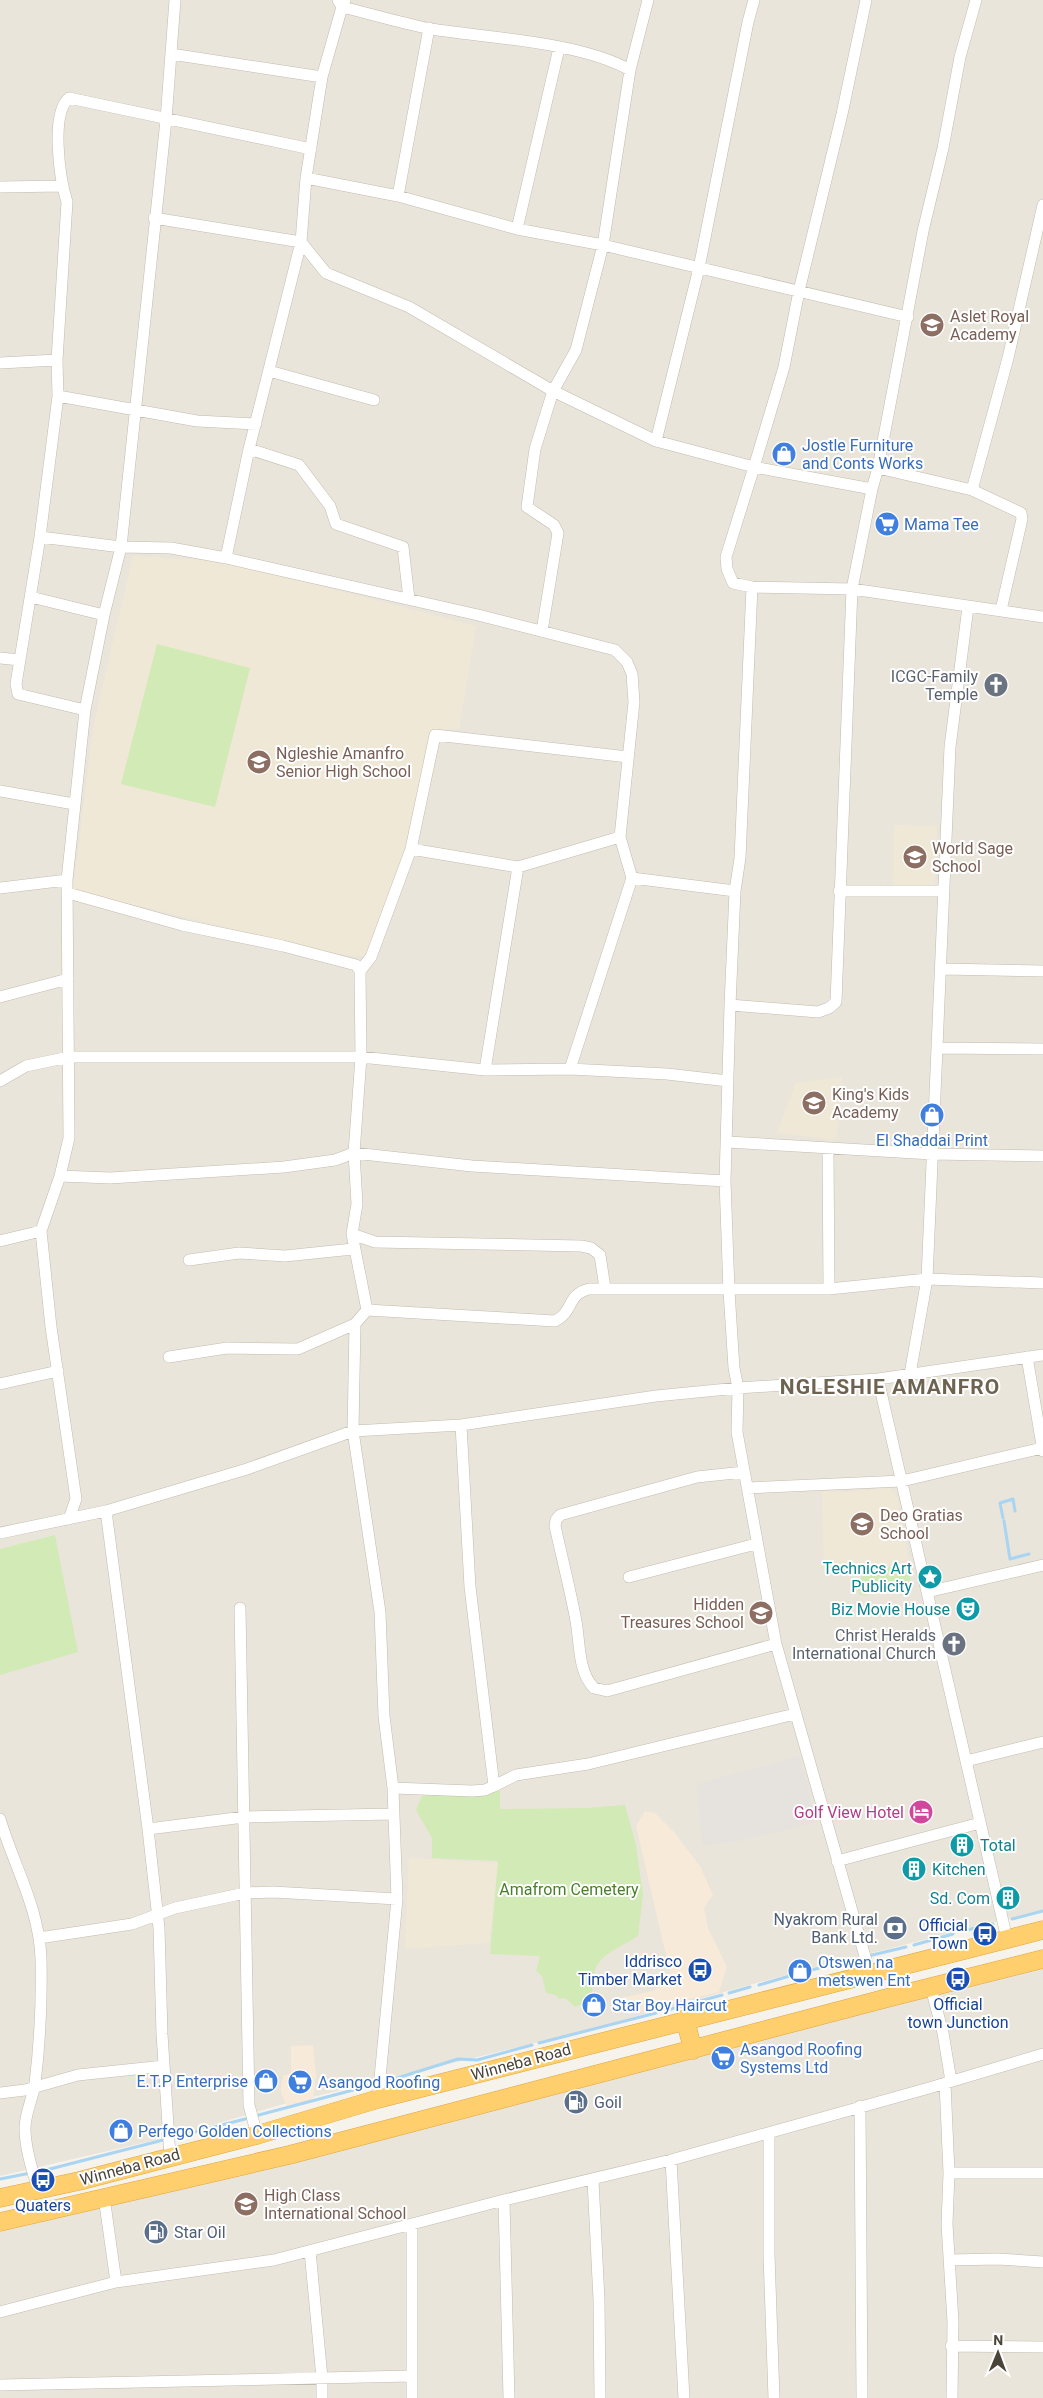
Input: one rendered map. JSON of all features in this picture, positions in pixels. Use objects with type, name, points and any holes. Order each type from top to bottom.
[{"type":"highway","name":"Winneba Road","points":[[0,2198],[39,2191],[257,2135],[378,2099],[1043,1930]]},
{"type":"highway","name":"Winneba Road","points":[[0,2222],[289,2155],[1043,1959]]},
{"type":"highway","points":[[685,2020],[693,2050]]},
{"type":"highway","points":[[164,2158],[164,2184]]},
{"type":"street","points":[[69,1519],[76,1499],[41,1231],[60,1176],[69,1138],[67,880],[74,804],[85,710],[104,615],[121,547],[137,411],[154,218],[166,120],[175,0]]},
{"type":"street","points":[[542,631],[558,533],[554,525],[528,507],[528,494],[535,449],[552,391],[576,350],[603,245],[630,70],[648,0]]},
{"type":"street","points":[[656,441],[699,268],[754,0]]},
{"type":"street","points":[[866,0],[842,114],[799,291],[784,367],[726,557],[733,583],[752,587],[852,589],[1043,617]]},
{"type":"street","points":[[730,1005],[818,1012],[829,1008],[836,1002],[852,589],[908,317],[923,231],[943,148],[960,57],[976,0]]},
{"type":"street","points":[[226,558],[249,449],[301,242],[306,178],[322,78],[342,2],[429,28],[559,48],[600,58],[630,70]]},
{"type":"street","points":[[398,196],[429,28]]},
{"type":"street","points":[[517,229],[559,48]]},
{"type":"street","points":[[171,54],[322,78]]},
{"type":"street","points":[[85,710],[18,694],[16,684],[40,537],[58,396],[57,360],[67,202],[62,186],[59,154],[60,114],[63,103],[69,98],[166,120],[311,149]]},
{"type":"street","points":[[306,178],[398,196],[517,229],[603,245],[908,317]]},
{"type":"street","points":[[0,188],[62,186]]},
{"type":"street","points":[[972,490],[1008,358],[1043,205]]},
{"type":"street","points":[[154,218],[301,242],[326,273],[410,307],[552,391],[656,441],[754,467],[872,489]]},
{"type":"street","points":[[0,363],[57,360]]},
{"type":"street","points":[[269,371],[374,400]]},
{"type":"street","points":[[58,396],[197,422],[256,424]]},
{"type":"street","points":[[249,449],[299,464],[330,506],[336,524],[403,547],[409,599]]},
{"type":"street","points":[[878,468],[972,490],[1021,513],[1022,519],[1002,610]]},
{"type":"street","points":[[40,537],[121,547],[171,548],[226,558],[409,599],[615,650],[626,662],[632,674],[634,702],[620,837],[632,878],[570,1069]]},
{"type":"street","points":[[752,587],[740,858],[736,891],[730,1005],[728,1142],[725,1181],[729,1291],[734,1368],[738,1388],[737,1432],[756,1544],[776,1644],[870,1974]]},
{"type":"street","points":[[30,597],[104,615]]},
{"type":"street","points":[[910,1374],[927,1279],[942,969],[942,891],[950,747],[968,607]]},
{"type":"street","points":[[0,658],[20,660]]},
{"type":"street","points":[[360,971],[371,957],[411,849],[435,735],[628,757]]},
{"type":"street","points":[[0,790],[74,804]]},
{"type":"street","points":[[411,849],[518,867],[620,837]]},
{"type":"street","points":[[485,1070],[518,867]]},
{"type":"street","points":[[632,878],[736,891]]},
{"type":"street","points":[[0,888],[67,880]]},
{"type":"street","points":[[839,891],[942,891]]},
{"type":"street","points":[[68,894],[182,924],[356,965],[360,971],[361,1057],[354,1153],[357,1204],[352,1234],[353,1249],[366,1310],[356,1324],[298,1349],[227,1348],[169,1357]]},
{"type":"street","points":[[942,969],[1043,971]]},
{"type":"street","points":[[0,997],[68,980]]},
{"type":"street","points":[[938,1048],[1043,1049]]},
{"type":"street","points":[[0,1081],[26,1066],[69,1058],[361,1057],[485,1070],[570,1069],[667,1074],[728,1081]]},
{"type":"street","points":[[728,1142],[932,1154],[1043,1156]]},
{"type":"street","points":[[828,1149],[829,1289]]},
{"type":"street","points":[[60,1176],[110,1178],[284,1168],[335,1160],[354,1153],[472,1166],[725,1181]]},
{"type":"street","points":[[0,1241],[41,1231]]},
{"type":"street","points":[[352,1234],[376,1242],[581,1246],[591,1248],[600,1256],[605,1288]]},
{"type":"street","points":[[189,1260],[239,1253],[285,1256],[353,1249]]},
{"type":"street","points":[[366,1310],[555,1321],[565,1314],[573,1296],[579,1292],[605,1288],[729,1291],[829,1289],[927,1279],[1043,1283]]},
{"type":"street","points":[[356,1324],[353,1431],[380,1612],[384,1716],[393,1788],[397,1900],[378,2099]]},
{"type":"street","points":[[0,1533],[106,1511],[248,1469],[353,1431],[461,1425],[656,1396],[738,1388],[878,1379],[1043,1355]]},
{"type":"street","points":[[747,1488],[902,1481],[1043,1450],[1027,1357]]},
{"type":"street","points":[[0,1384],[58,1371]]},
{"type":"street","points":[[878,1379],[1007,1939]]},
{"type":"street","points":[[461,1425],[470,1587],[494,1786]]},
{"type":"street","points":[[744,1472],[692,1478],[560,1515],[556,1520],[555,1526],[576,1620],[582,1664],[586,1676],[594,1688],[607,1691],[615,1690],[776,1644]]},
{"type":"street","points":[[106,1511],[148,1829],[157,1915],[164,2066],[164,2158]]},
{"type":"street","points":[[629,1578],[756,1544]]},
{"type":"street","points":[[927,1592],[1043,1565]]},
{"type":"street","points":[[240,1608],[249,2105],[257,2135]]},
{"type":"street","points":[[393,1788],[485,1790],[516,1775],[588,1764],[795,1714]]},
{"type":"street","points":[[966,1761],[1043,1742]]},
{"type":"street","points":[[148,1829],[244,1817],[394,1814]]},
{"type":"street","points":[[0,1820],[32,1904],[39,1938],[40,2030],[35,2087],[25,2125],[30,2162],[39,2191]]},
{"type":"street","points":[[837,1862],[980,1823]]},
{"type":"street","points":[[39,1938],[132,1924],[175,1908],[245,1894],[273,1892],[397,1900]]},
{"type":"street","points":[[931,1988],[943,2034],[948,2082],[949,2173],[947,2224],[953,2322],[951,2346],[952,2398]]},
{"type":"street","points":[[0,2312],[116,2282],[274,2260],[504,2200],[671,2160],[1043,2054]]},
{"type":"street","points":[[0,2094],[78,2075],[164,2066]]},
{"type":"street","points":[[860,2106],[862,2398]]},
{"type":"street","points":[[769,2133],[769,2255],[774,2398]]},
{"type":"street","points":[[671,2160],[684,2398]]},
{"type":"street","points":[[949,2173],[1043,2174]]},
{"type":"street","points":[[593,2180],[599,2300],[600,2398]]},
{"type":"street","points":[[104,2197],[116,2282]]},
{"type":"street","points":[[504,2200],[509,2398]]},
{"type":"street","points":[[412,2225],[412,2398]]},
{"type":"street","points":[[310,2251],[322,2378],[322,2398]]},
{"type":"street","points":[[949,2260],[998,2259],[1043,2262]]},
{"type":"street","points":[[951,2346],[1043,2347]]},
{"type":"street","points":[[0,2384],[411,2376]]},
{"type":"shaded area","points":[[0,0],[1043,0],[1043,1910],[808,1969],[568,2035],[284,2104],[181,2134],[0,2176]]},
{"type":"shaded area","name":"Ngleshie Amanfro Senior High School","points":[[133,556],[222,561],[476,626],[459,729],[435,729],[423,803],[366,957],[326,952],[149,908],[73,892],[93,728]]},
{"type":"shaded area","name":"World Sage School","points":[[894,825],[937,826],[935,889],[893,888]]},
{"type":"shaded area","name":"King's Kids Academy","points":[[842,1077],[836,1140],[777,1133],[796,1083]]},
{"type":"shaded area","name":"Deo Gratias School","points":[[890,1488],[897,1496],[909,1561],[824,1574],[822,1491],[845,1492]]},
{"type":"shaded area","points":[[799,1756],[809,1790],[814,1823],[739,1841],[702,1846],[697,1784]]},
{"type":"shaded area","points":[[645,1811],[655,1813],[674,1832],[700,1866],[713,1895],[704,1908],[708,1928],[727,1967],[719,1992],[629,2014],[623,2012],[617,1999],[652,1991],[672,1981],[636,1826]]},
{"type":"shaded area","points":[[409,1858],[498,1863],[489,1943],[405,1949]]},
{"type":"shaded area","points":[[1043,1963],[1043,2398],[0,2398],[0,2232],[279,2165]]},
{"type":"shaded area","points":[[313,2045],[316,2077],[313,2100],[287,2106],[281,2093],[281,2086],[283,2076],[291,2073],[291,2046]]},
{"type":"green space","points":[[157,644],[250,668],[215,807],[121,784]]},
{"type":"green space","points":[[55,1535],[78,1652],[0,1675],[0,1549]]},
{"type":"green space","points":[[909,1564],[910,1587],[869,1593],[866,1596],[859,1594],[858,1588],[863,1572]]},
{"type":"green space","name":"Amafrom Cemetery","points":[[500,1791],[500,1809],[586,1808],[625,1805],[636,1845],[643,1895],[638,1936],[603,1958],[598,1964],[592,1982],[592,1995],[584,2003],[575,2007],[565,1998],[559,1999],[556,1995],[546,1993],[542,1976],[536,1971],[540,1956],[490,1954],[498,1861],[432,1858],[432,1838],[416,1810],[422,1796]]},
{"type":"waterway","points":[[1003,1518],[1000,1503],[1013,1499],[1015,1511]]},
{"type":"waterway","points":[[1004,1521],[1010,1559],[1029,1554]]},
{"type":"waterway","points":[[1012,1919],[1043,1911]]},
{"type":"waterway","points":[[963,1931],[993,1924]]},
{"type":"waterway","points":[[914,1945],[953,1934]]},
{"type":"waterway","points":[[868,1956],[906,1947]]},
{"type":"waterway","points":[[807,1971],[861,1958]]},
{"type":"waterway","points":[[759,1985],[800,1973]]},
{"type":"waterway","points":[[729,1993],[750,1987]]},
{"type":"waterway","points":[[667,2010],[722,1995]]},
{"type":"waterway","points":[[539,2043],[656,2013]]},
{"type":"waterway","points":[[255,2116],[391,2080],[458,2059],[477,2060],[532,2045]]},
{"type":"waterway","points":[[0,2179],[46,2170],[249,2118]]},
{"type":"place","name":"Aslet Royal Academy","points":[[932,325]]},
{"type":"place","name":"Jostle Furniture and Conts Works","points":[[784,454]]},
{"type":"place","name":"Mama Tee","points":[[887,524]]},
{"type":"place","name":"ICGC-Family Temple","points":[[996,685]]},
{"type":"place","name":"Ngleshie Amanfro Senior High School","points":[[259,762]]},
{"type":"place","name":"World Sage School","points":[[915,857]]},
{"type":"place","name":"King's Kids Academy","points":[[814,1103]]},
{"type":"place","name":"El Shaddai Print","points":[[932,1115]]},
{"type":"place","name":"Deo Gratias School","points":[[862,1524]]},
{"type":"place","name":"Technics Art Publicity","points":[[930,1577]]},
{"type":"place","name":"Biz Movie House","points":[[968,1609]]},
{"type":"place","name":"Hidden Treasures School","points":[[761,1613]]},
{"type":"place","name":"Christ Heralds International Church","points":[[954,1644]]},
{"type":"place","name":"Golf View Hotel","points":[[921,1812]]},
{"type":"place","name":"Total","points":[[962,1845]]},
{"type":"place","name":"Kitchen","points":[[914,1869]]},
{"type":"place","name":"Sd. Com","points":[[1008,1898]]},
{"type":"place","name":"Nyakrom Rural Bank Ltd.","points":[[895,1928]]},
{"type":"place","name":"Official Town","points":[[985,1934]]},
{"type":"place","name":"Iddrisco Timber Market","points":[[700,1970]]},
{"type":"place","name":"Otswen na metswen Ent","points":[[800,1971]]},
{"type":"place","name":"Official town Junction","points":[[958,1979]]},
{"type":"place","name":"Star Boy Haircut","points":[[594,2005]]},
{"type":"place","name":"Asangod Roofing Systems Ltd","points":[[723,2058]]},
{"type":"place","name":"E.T.P Enterprise","points":[[266,2081]]},
{"type":"place","name":"Asangod Roofing","points":[[300,2082]]},
{"type":"place","name":"Goil","points":[[576,2102]]},
{"type":"place","name":"Perfego Golden Collections","points":[[121,2131]]},
{"type":"place","name":"Quaters","points":[[43,2180]]},
{"type":"place","name":"High Class International School","points":[[246,2204]]},
{"type":"place","name":"Star Oil","points":[[156,2232]]},
{"type":"district","name":"NGLESHIE AMANFRO","points":[[890,1387]]}]
